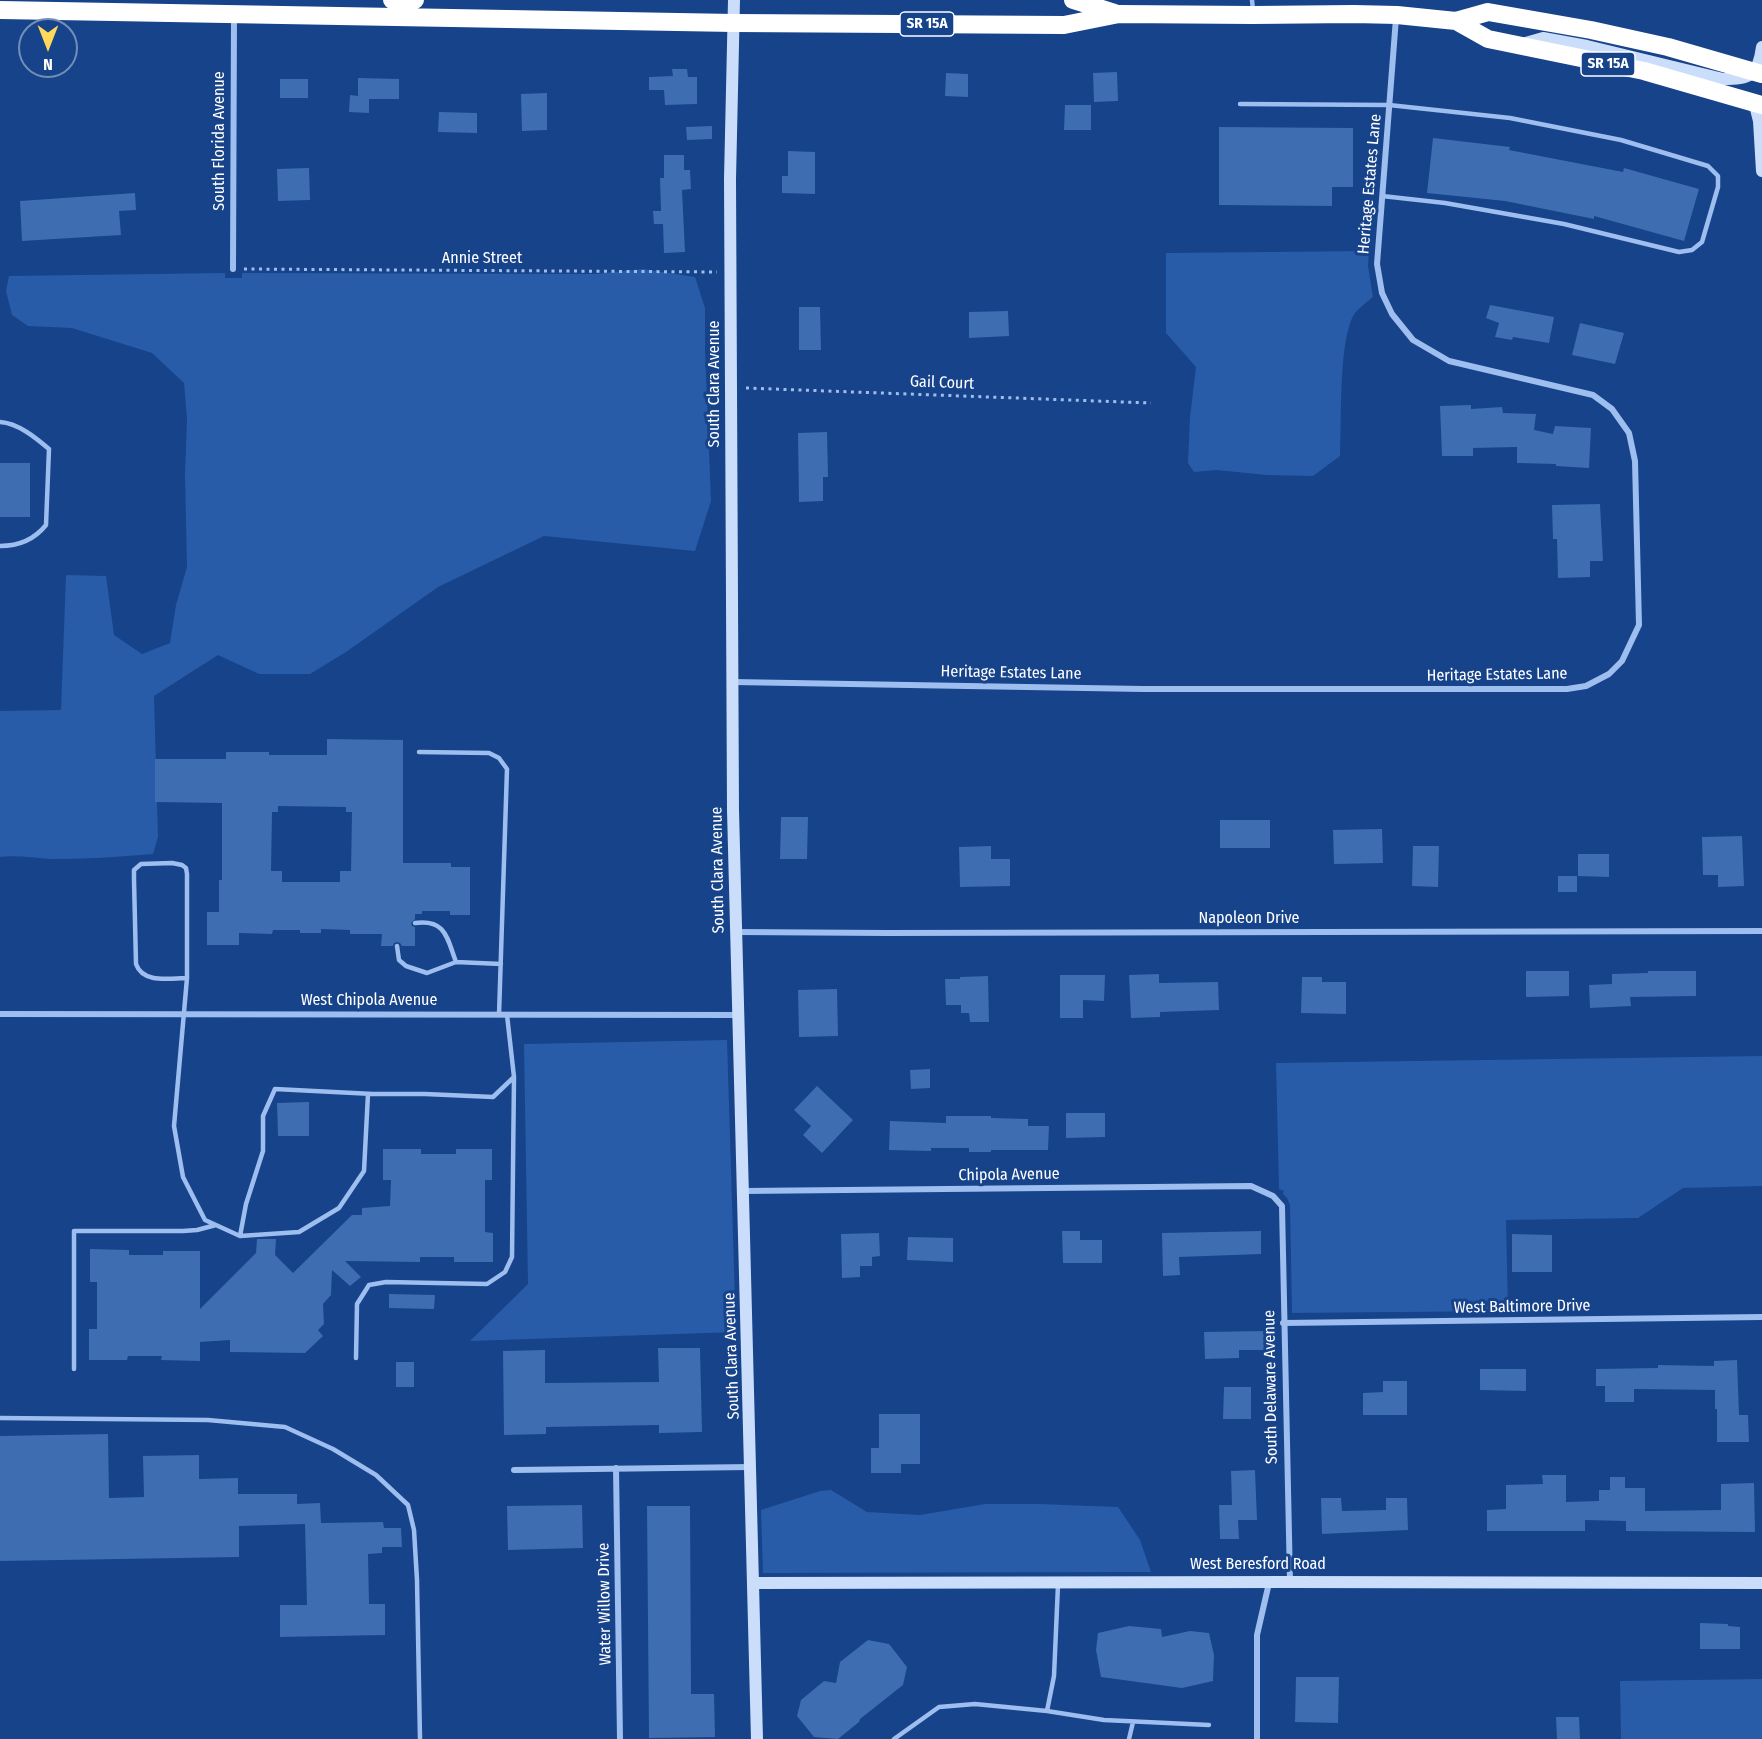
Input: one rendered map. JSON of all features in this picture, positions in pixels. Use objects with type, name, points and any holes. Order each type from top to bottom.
[{"type":"highway","points":[[65,10],[83,0]]},
{"type":"highway","points":[[234,14],[255,0]]},
{"type":"highway","points":[[392,0],[415,0]]},
{"type":"highway","name":"SR 15A","points":[[1072,0],[1119,14]]},
{"type":"highway","name":"SR 15A","points":[[0,10],[734,23],[1064,25],[1119,14],[1252,8],[1397,15],[1456,21],[1488,12],[1591,30],[1668,47],[1758,73]]},
{"type":"highway","name":"SR 15A","points":[[1456,21],[1488,39],[1644,71],[1758,103]]},
{"type":"street","name":"South Clara Avenue","points":[[734,0],[730,179],[733,810],[757,1739]]},
{"type":"street","name":"South Florida Avenue","points":[[234,14],[234,269]]},
{"type":"street","name":"Heritage Estates Lane","points":[[733,682],[1143,689],[1567,689],[1586,686],[1609,674],[1622,662],[1639,625],[1635,461],[1629,434],[1612,409],[1593,395],[1449,361],[1413,340],[1392,314],[1383,293],[1377,264],[1397,15]]},
{"type":"street","points":[[1519,45],[1543,38],[1587,46],[1723,79],[1742,79],[1758,73],[1762,47]]},
{"type":"street","points":[[1758,103],[1762,171]]},
{"type":"street","name":"Napoleon Drive","points":[[735,932],[1762,931]]},
{"type":"street","name":"West Chipola Avenue","points":[[0,1014],[738,1015]]},
{"type":"street","name":"Chipola Avenue","points":[[743,1191],[1251,1186],[1273,1196]]},
{"type":"street","name":"South Delaware Avenue","points":[[1273,1196],[1282,1206],[1290,1581]]},
{"type":"street","name":"West Baltimore Drive","points":[[1283,1323],[1762,1317]]},
{"type":"street","points":[[514,1470],[751,1467]]},
{"type":"street","name":"Water Willow Drive","points":[[616,1468],[620,1739]]},
{"type":"street","name":"West Beresford Road","points":[[754,1583],[1290,1581],[1762,1583]]},
{"type":"street","points":[[1257,1739],[1257,1635],[1269,1582]]},
{"type":"lane","points":[[1240,104],[1389,105],[1510,118],[1621,140],[1708,166],[1718,176],[1718,188],[1702,242],[1692,250],[1679,252],[1554,222],[1445,203],[1382,196]]},
{"type":"lane","points":[[0,422],[34,437],[48,449],[46,525],[38,534],[25,542],[0,546]]},
{"type":"lane","points":[[419,752],[489,753],[499,758],[507,769],[499,1015]]},
{"type":"lane","points":[[186,978],[147,977],[138,970],[134,870],[141,864],[182,865],[188,874],[186,978],[174,1126],[183,1177],[205,1220],[240,1236],[299,1232],[339,1208],[364,1171],[368,1094]]},
{"type":"lane","points":[[415,923],[436,923],[444,932],[456,962]]},
{"type":"lane","points":[[397,946],[399,960],[406,966],[427,973],[456,962],[501,964]]},
{"type":"lane","points":[[356,1358],[357,1304],[369,1285],[386,1282],[487,1284],[505,1272],[512,1257],[514,1077],[507,1015]]},
{"type":"lane","points":[[240,1236],[246,1204],[263,1151],[263,1116],[274,1089],[493,1097],[514,1077]]},
{"type":"lane","points":[[74,1369],[74,1230],[183,1231],[216,1225]]},
{"type":"lane","points":[[0,1418],[208,1420],[285,1427],[333,1449],[376,1475],[408,1505],[414,1530],[420,1739]]},
{"type":"lane","points":[[1047,1711],[1053,1676],[1059,1582]]},
{"type":"lane","points":[[894,1739],[939,1707],[975,1704],[1047,1711],[1104,1720],[1209,1725]]},
{"type":"lane","points":[[1129,1739],[1133,1722]]},
{"type":"path","name":"Annie Street","points":[[234,269],[731,273]]},
{"type":"path","name":"Gail Court","points":[[732,388],[1151,403]]},
{"type":"shaded area","points":[[1369,251],[1368,266],[1373,297],[1355,313],[1346,341],[1343,361],[1340,456],[1313,476],[1267,475],[1216,470],[1194,472],[1188,463],[1190,417],[1196,367],[1166,333],[1166,253]]},
{"type":"shaded area","points":[[643,269],[695,277],[705,308],[711,501],[695,551],[544,536],[438,587],[346,652],[310,674],[259,674],[218,655],[154,696],[158,837],[153,854],[64,859],[0,857],[0,711],[61,710],[66,575],[106,576],[114,635],[142,654],[170,643],[176,605],[187,567],[185,475],[187,419],[184,383],[152,353],[72,328],[28,326],[12,315],[6,291],[9,276],[225,273],[225,278],[242,278],[242,273],[596,274]]},
{"type":"shaded area","points":[[727,1040],[736,1332],[470,1341],[528,1284],[524,1044]]},
{"type":"shaded area","points":[[1762,1056],[1762,1186],[1683,1188],[1638,1218],[1506,1220],[1508,1311],[1292,1313],[1290,1205],[1283,1194],[1284,1191],[1279,1189],[1276,1063]]},
{"type":"shaded area","points":[[831,1490],[867,1512],[920,1515],[985,1504],[1118,1507],[1140,1540],[1151,1572],[763,1573],[761,1510],[820,1491]]},
{"type":"shaded area","points":[[1762,1679],[1762,1739],[1621,1739],[1620,1681]]},
{"type":"building","points":[[672,69],[687,69],[688,77],[697,77],[697,104],[665,105],[664,90],[649,90],[649,77],[673,76]]},
{"type":"building","points":[[1117,72],[1118,101],[1094,102],[1093,73]]},
{"type":"building","points":[[946,73],[968,74],[968,97],[945,96]]},
{"type":"building","points":[[358,78],[399,79],[399,99],[369,99],[369,113],[349,112],[350,95],[358,96]]},
{"type":"building","points":[[280,79],[308,79],[308,98],[280,98]]},
{"type":"building","points":[[547,93],[547,130],[522,131],[521,94]]},
{"type":"building","points":[[1065,105],[1091,105],[1091,130],[1064,130]]},
{"type":"building","points":[[439,112],[477,113],[477,133],[438,132]]},
{"type":"building","points":[[712,126],[712,139],[687,140],[686,127]]},
{"type":"building","points":[[1219,127],[1353,128],[1353,187],[1332,187],[1332,206],[1219,205]]},
{"type":"building","points":[[1433,138],[1510,147],[1509,150],[1623,172],[1624,168],[1699,189],[1684,241],[1594,216],[1594,219],[1505,201],[1427,193]]},
{"type":"building","points":[[788,151],[815,152],[815,194],[782,193],[782,176],[788,176]]},
{"type":"building","points":[[664,155],[684,155],[684,170],[690,170],[691,189],[682,190],[685,252],[664,253],[663,224],[654,224],[653,211],[661,211],[660,178],[664,178]]},
{"type":"building","points":[[309,168],[310,200],[278,201],[277,169]]},
{"type":"building","points":[[135,193],[136,210],[119,211],[121,235],[22,241],[20,201]]},
{"type":"building","points":[[1490,305],[1554,317],[1549,343],[1513,337],[1512,340],[1495,337],[1499,323],[1486,318]]},
{"type":"building","points":[[799,307],[820,307],[821,350],[799,350]]},
{"type":"building","points":[[1008,311],[1009,336],[969,338],[969,312]]},
{"type":"building","points":[[1580,323],[1624,333],[1615,364],[1572,355]]},
{"type":"building","points":[[1471,405],[1471,409],[1502,407],[1503,413],[1536,414],[1534,430],[1553,434],[1555,426],[1591,428],[1589,468],[1517,463],[1517,447],[1473,448],[1473,456],[1442,456],[1440,406]]},
{"type":"building","points":[[827,432],[828,477],[823,477],[823,501],[799,502],[798,433]]},
{"type":"building","points":[[0,463],[30,463],[30,517],[0,517]]},
{"type":"building","points":[[1600,504],[1603,561],[1590,561],[1590,577],[1558,578],[1557,539],[1553,539],[1552,505]]},
{"type":"building","points":[[327,739],[403,740],[403,863],[451,863],[451,867],[470,867],[470,915],[450,915],[450,911],[422,911],[422,914],[415,914],[415,919],[411,923],[415,927],[415,946],[402,946],[397,942],[393,946],[381,946],[382,934],[350,934],[350,930],[321,929],[321,933],[273,930],[272,934],[239,933],[239,945],[207,945],[207,912],[219,912],[219,880],[222,880],[222,803],[155,802],[155,759],[226,759],[226,752],[327,755]],"holes":[[[278,806],[346,807],[346,812],[352,812],[351,871],[340,871],[340,882],[282,882],[282,871],[271,871],[272,812],[278,812]]]},
{"type":"building","points":[[781,817],[808,817],[807,859],[780,859]]},
{"type":"building","points":[[1220,820],[1270,820],[1270,848],[1220,848]]},
{"type":"building","points":[[1382,829],[1383,863],[1334,864],[1333,830]]},
{"type":"building","points":[[1742,836],[1744,886],[1718,887],[1718,875],[1703,875],[1702,837]]},
{"type":"building","points":[[991,846],[991,859],[1010,859],[1010,886],[960,887],[959,847]]},
{"type":"building","points":[[1413,846],[1439,846],[1438,887],[1412,886]]},
{"type":"building","points":[[1578,854],[1609,854],[1609,877],[1578,876]]},
{"type":"building","points":[[1558,876],[1577,876],[1577,892],[1558,892]]},
{"type":"building","points":[[1526,971],[1569,971],[1569,996],[1526,997]]},
{"type":"building","points":[[1648,971],[1696,971],[1696,996],[1630,997],[1631,1006],[1590,1008],[1589,985],[1612,984],[1612,974],[1648,973]]},
{"type":"building","points":[[1159,974],[1159,983],[1218,982],[1219,1010],[1160,1012],[1160,1017],[1131,1018],[1129,975]]},
{"type":"building","points":[[1060,975],[1105,975],[1104,1001],[1083,1000],[1083,1018],[1060,1018]]},
{"type":"building","points":[[988,976],[989,1022],[970,1022],[969,1013],[961,1013],[961,1005],[946,1005],[945,979]]},
{"type":"building","points":[[1302,977],[1322,977],[1322,982],[1346,982],[1346,1014],[1301,1013]]},
{"type":"building","points":[[837,989],[838,1036],[799,1037],[798,990]]},
{"type":"building","points":[[930,1069],[930,1088],[911,1089],[910,1070]]},
{"type":"building","points":[[817,1086],[853,1120],[822,1153],[803,1135],[811,1126],[794,1110]]},
{"type":"building","points":[[309,1102],[309,1136],[278,1136],[277,1103]]},
{"type":"building","points":[[1066,1113],[1105,1113],[1105,1137],[1066,1138]]},
{"type":"building","points":[[946,1116],[1028,1119],[1028,1126],[1049,1126],[1048,1150],[969,1152],[969,1148],[931,1148],[931,1151],[889,1150],[890,1121],[946,1123]]},
{"type":"building","points":[[383,1149],[421,1149],[421,1154],[456,1154],[456,1149],[492,1149],[492,1180],[485,1180],[485,1232],[493,1233],[493,1262],[454,1262],[454,1257],[420,1257],[420,1262],[345,1261],[361,1277],[350,1286],[332,1270],[331,1295],[323,1304],[324,1324],[318,1330],[323,1336],[305,1353],[230,1352],[230,1340],[200,1342],[200,1361],[161,1360],[162,1356],[128,1356],[127,1360],[89,1360],[89,1329],[97,1329],[97,1282],[90,1282],[90,1249],[129,1250],[129,1255],[163,1255],[163,1251],[200,1251],[200,1309],[256,1253],[257,1239],[276,1239],[275,1255],[293,1273],[352,1215],[362,1215],[362,1208],[390,1206],[391,1180],[383,1180]]},
{"type":"building","points":[[1062,1231],[1080,1231],[1080,1240],[1102,1240],[1102,1263],[1063,1263]]},
{"type":"building","points":[[1261,1231],[1261,1254],[1179,1257],[1180,1275],[1163,1276],[1162,1233]]},
{"type":"building","points":[[879,1233],[880,1256],[872,1257],[872,1266],[860,1266],[860,1277],[842,1278],[841,1234]]},
{"type":"building","points":[[1512,1234],[1552,1235],[1552,1272],[1512,1272]]},
{"type":"building","points":[[908,1237],[953,1238],[953,1262],[907,1260]]},
{"type":"building","points":[[389,1294],[435,1295],[434,1309],[389,1308]]},
{"type":"building","points":[[1265,1331],[1265,1350],[1239,1350],[1239,1358],[1205,1359],[1204,1332]]},
{"type":"building","points":[[658,1348],[700,1348],[702,1432],[659,1433],[659,1425],[546,1427],[546,1434],[504,1435],[503,1351],[545,1350],[545,1383],[659,1382]]},
{"type":"building","points":[[1737,1360],[1739,1415],[1748,1415],[1749,1442],[1717,1442],[1715,1390],[1634,1389],[1634,1402],[1605,1402],[1605,1386],[1596,1386],[1596,1369],[1658,1368],[1658,1365],[1714,1366],[1714,1361]]},
{"type":"building","points":[[396,1362],[414,1362],[414,1387],[396,1387]]},
{"type":"building","points":[[1480,1369],[1526,1369],[1526,1391],[1480,1390]]},
{"type":"building","points":[[1383,1381],[1407,1381],[1407,1415],[1363,1415],[1363,1393],[1383,1392]]},
{"type":"building","points":[[1224,1387],[1251,1387],[1251,1419],[1223,1419]]},
{"type":"building","points":[[879,1414],[920,1414],[920,1464],[901,1464],[901,1473],[871,1473],[871,1448],[879,1448]]},
{"type":"building","points":[[108,1434],[109,1498],[144,1497],[143,1456],[199,1455],[199,1479],[238,1478],[238,1494],[297,1494],[297,1504],[320,1503],[321,1523],[383,1522],[384,1528],[401,1528],[402,1547],[382,1547],[382,1553],[368,1554],[369,1604],[385,1604],[385,1635],[280,1637],[280,1605],[307,1605],[305,1524],[239,1526],[239,1557],[0,1561],[0,1436]]},
{"type":"building","points":[[1255,1470],[1257,1520],[1238,1520],[1239,1539],[1220,1539],[1219,1505],[1232,1505],[1231,1471]]},
{"type":"building","points":[[1542,1475],[1566,1475],[1566,1502],[1599,1501],[1599,1490],[1610,1490],[1610,1477],[1625,1477],[1625,1488],[1645,1488],[1645,1511],[1721,1510],[1721,1484],[1754,1483],[1755,1532],[1626,1531],[1626,1521],[1585,1520],[1585,1531],[1487,1531],[1487,1510],[1506,1509],[1506,1485],[1543,1484]]},
{"type":"building","points":[[1321,1498],[1341,1498],[1342,1511],[1386,1510],[1386,1498],[1407,1498],[1408,1530],[1322,1534]]},
{"type":"building","points":[[582,1505],[583,1548],[508,1550],[507,1506]]},
{"type":"building","points":[[647,1506],[690,1506],[691,1694],[714,1694],[715,1737],[649,1738]]},
{"type":"building","points":[[1700,1623],[1740,1627],[1740,1649],[1700,1649]]},
{"type":"building","points":[[1129,1626],[1161,1629],[1162,1637],[1190,1631],[1209,1633],[1214,1655],[1213,1681],[1182,1688],[1101,1677],[1096,1650],[1098,1633]]},
{"type":"building","points":[[868,1640],[889,1644],[907,1667],[903,1685],[838,1739],[814,1737],[797,1716],[801,1700],[824,1681],[836,1683],[840,1662]]},
{"type":"building","points":[[1296,1677],[1339,1677],[1338,1723],[1295,1722]]},
{"type":"building","points":[[1556,1717],[1579,1717],[1580,1739],[1557,1739]]}]
